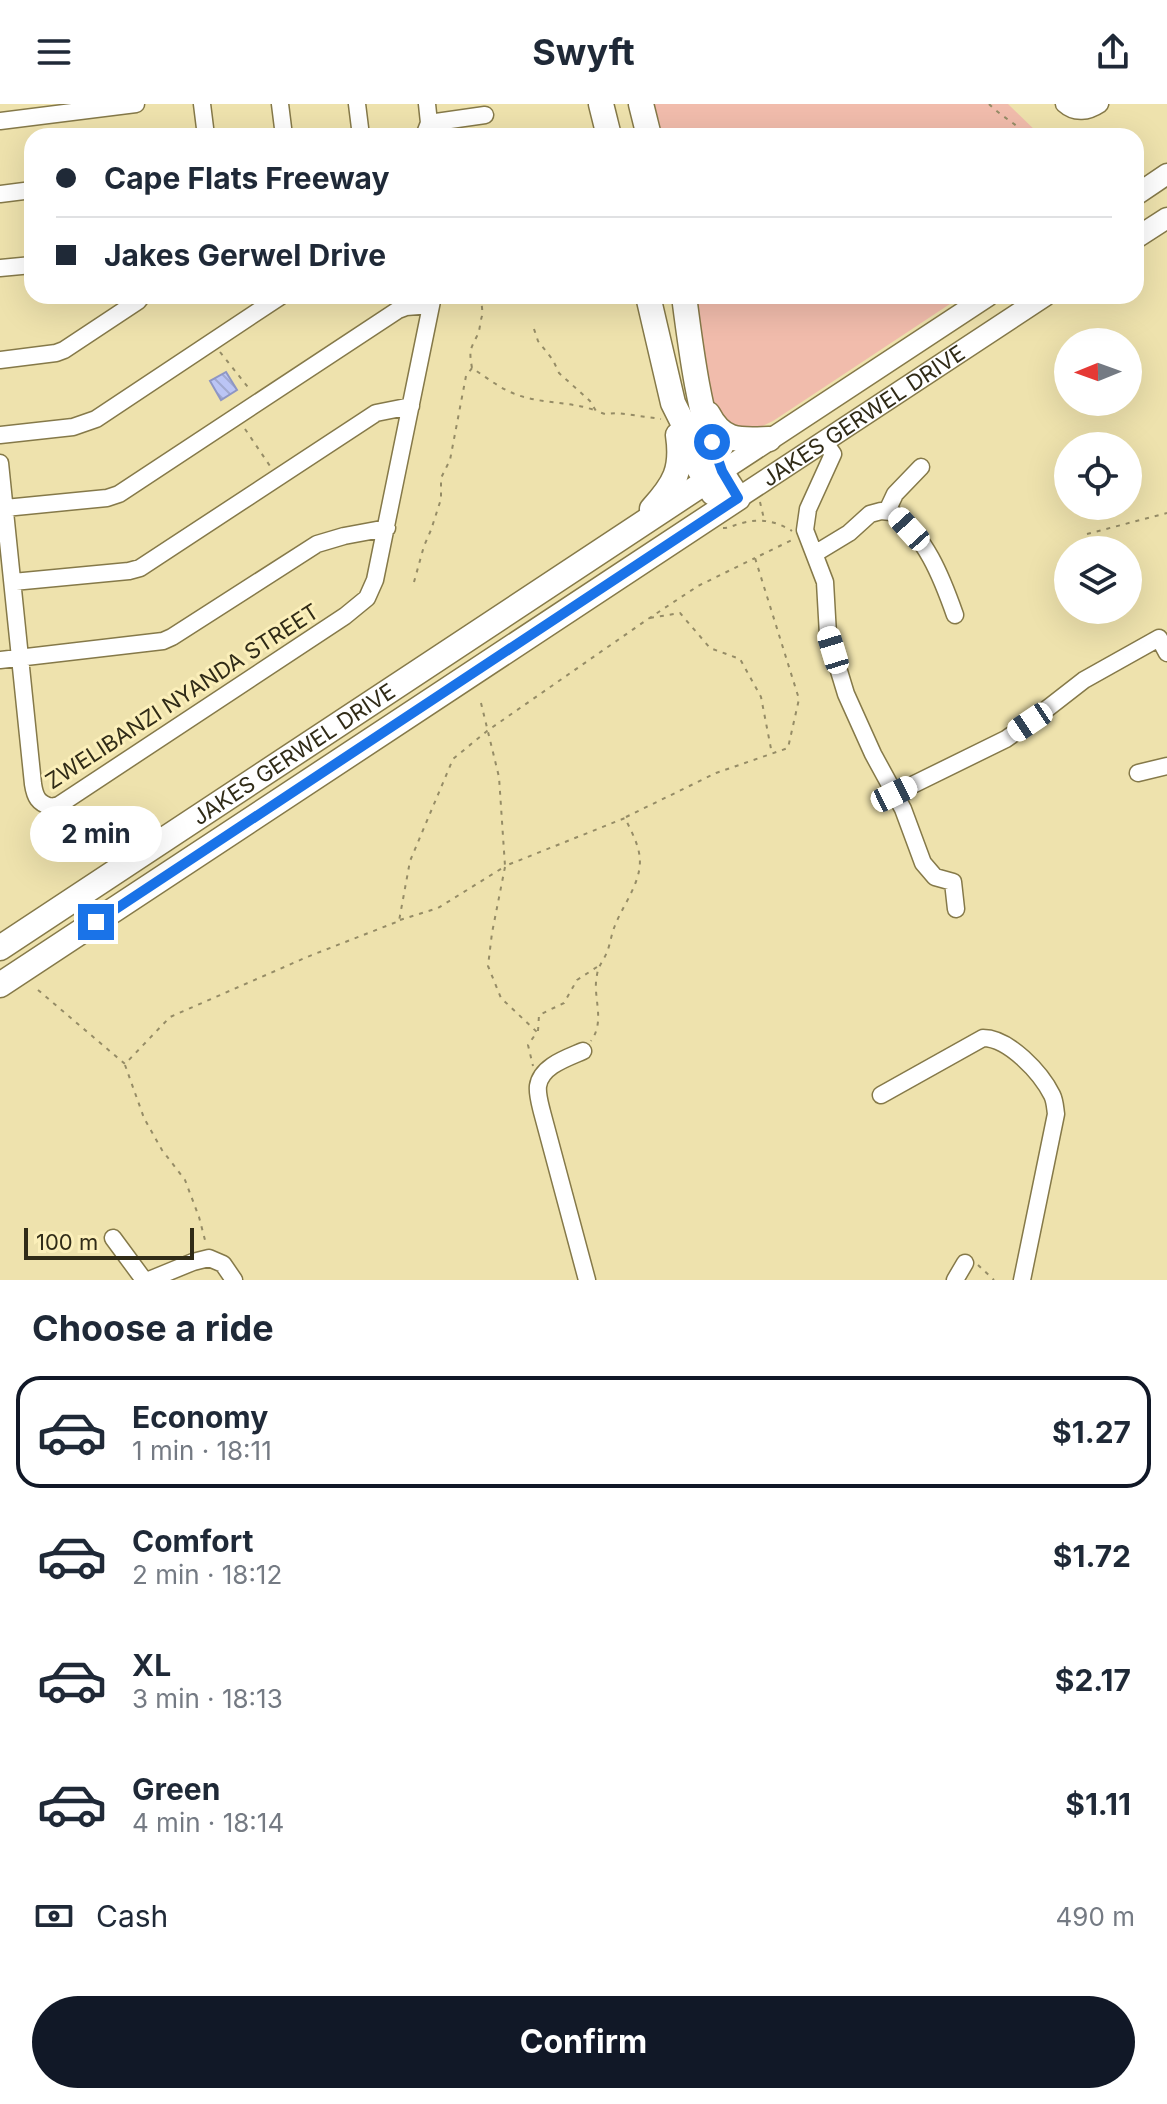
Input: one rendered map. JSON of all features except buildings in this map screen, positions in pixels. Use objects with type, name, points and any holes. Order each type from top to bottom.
[{"type":"highway","points":[[601,104],[607,128]]},
{"type":"highway","points":[[641,104],[647,128]]},
{"type":"highway","points":[[642,524],[668,491],[680,463],[649,304]]},
{"type":"highway","points":[[685,304],[714,477]]},
{"type":"highway","points":[[702,401],[715,427],[729,437],[769,439]]},
{"type":"highway","points":[[669,411],[682,421],[693,458],[714,477],[735,509]]},
{"type":"highway","name":"JAKES GERWEL DRIVE","points":[[0,948],[714,477]]},
{"type":"highway","name":"JAKES GERWEL DRIVE","points":[[0,985],[735,509]]},
{"type":"main road","points":[[1144,190],[1167,174]]},
{"type":"main road","points":[[1144,233],[1167,218]]},
{"type":"main road","name":"JAKES GERWEL DRIVE","points":[[714,477],[976,304]]},
{"type":"main road","name":"JAKES GERWEL DRIVE","points":[[735,509],[824,441],[1033,304]]},
{"type":"street","points":[[0,121],[136,104]]},
{"type":"street","points":[[202,104],[205,128]]},
{"type":"street","points":[[280,104],[283,128]]},
{"type":"street","points":[[357,104],[360,128]]},
{"type":"street","points":[[427,104],[427,128]]},
{"type":"street","points":[[1064,104],[1071,110],[1083,111],[1100,104]]},
{"type":"street","points":[[431,128],[485,115]]},
{"type":"street","points":[[0,194],[24,191]]},
{"type":"street","points":[[0,268],[24,266]]},
{"type":"street","points":[[0,360],[64,350],[133,304]]},
{"type":"street","points":[[0,435],[86,424],[269,304]]},
{"type":"street","points":[[5,508],[107,498],[119,494],[398,310],[417,304]]},
{"type":"street","points":[[0,660],[163,641],[317,544],[387,528],[431,304]]},
{"type":"street","points":[[13,582],[140,568],[376,413],[411,406]]},
{"type":"street","points":[[824,441],[833,454],[808,509],[806,523],[808,538],[825,582],[828,635],[846,694],[903,809],[928,870],[935,877],[953,882],[956,909]]},
{"type":"street","points":[[0,463],[21,657]]},
{"type":"street","points":[[887,511],[895,494],[921,467]]},
{"type":"street","points":[[816,553],[841,539],[870,514],[887,511],[896,514],[922,543],[945,585],[955,615]]},
{"type":"street","name":"ZWELIBANZI NYANDA STREET","points":[[21,657],[34,794],[38,801],[51,807],[59,805],[363,603],[371,593],[387,528]]},
{"type":"street","points":[[894,794],[1006,739],[1084,680],[1163,635],[1167,653]]},
{"type":"street","points":[[1138,773],[1167,766]]},
{"type":"street","points":[[881,1095],[983,1038],[991,1038],[1011,1049],[1037,1072],[1051,1093],[1056,1114],[1022,1280]]},
{"type":"street","points":[[583,1051],[551,1066],[538,1084],[538,1089],[587,1280]]},
{"type":"street","points":[[113,1238],[146,1280],[209,1258],[223,1264],[234,1280]]},
{"type":"street","points":[[955,1280],[965,1263]]},
{"type":"path","points":[[989,104],[1020,128]]},
{"type":"path","points":[[414,582],[441,499],[441,478],[450,460],[466,376],[472,368],[470,348],[479,331],[482,304]]},
{"type":"path","points":[[534,329],[538,341],[559,373],[590,401],[596,411]]},
{"type":"path","points":[[212,342],[258,402]]},
{"type":"path","points":[[472,368],[513,394],[567,403],[605,414],[669,411]]},
{"type":"path","points":[[236,417],[278,477]]},
{"type":"path","points":[[399,921],[410,861],[453,759],[487,731],[698,586],[800,537],[788,528],[735,509],[727,529],[765,520]]},
{"type":"path","points":[[1087,534],[1167,513]]},
{"type":"path","points":[[125,1064],[170,1017],[307,957],[438,908],[505,866],[625,818],[716,773],[788,748],[799,699],[755,558]]},
{"type":"path","points":[[648,619],[680,613],[710,648],[740,659],[761,697],[772,754]]},
{"type":"path","points":[[481,703],[499,777],[505,866],[488,966],[501,998],[537,1032]]},
{"type":"path","points":[[583,1051],[596,1033],[599,1015],[594,985],[598,967],[607,953],[613,929],[639,871],[639,847],[625,818]]},
{"type":"path","points":[[538,1089],[528,1045],[537,1032],[539,1015],[564,1003],[577,980],[598,967]]},
{"type":"path","points":[[38,990],[125,1064],[144,1118],[162,1150],[185,1180],[199,1217],[209,1258]]},
{"type":"path","points":[[965,1263],[980,1266],[994,1280]]},
{"type":"shaded area","points":[[652,104],[1008,104],[1033,128],[658,128]]},
{"type":"shaded area","points":[[696,304],[950,304],[758,428],[735,427],[712,409]]},
{"type":"route","points":[[96,922],[738,498],[722,471],[712,442]]}]
